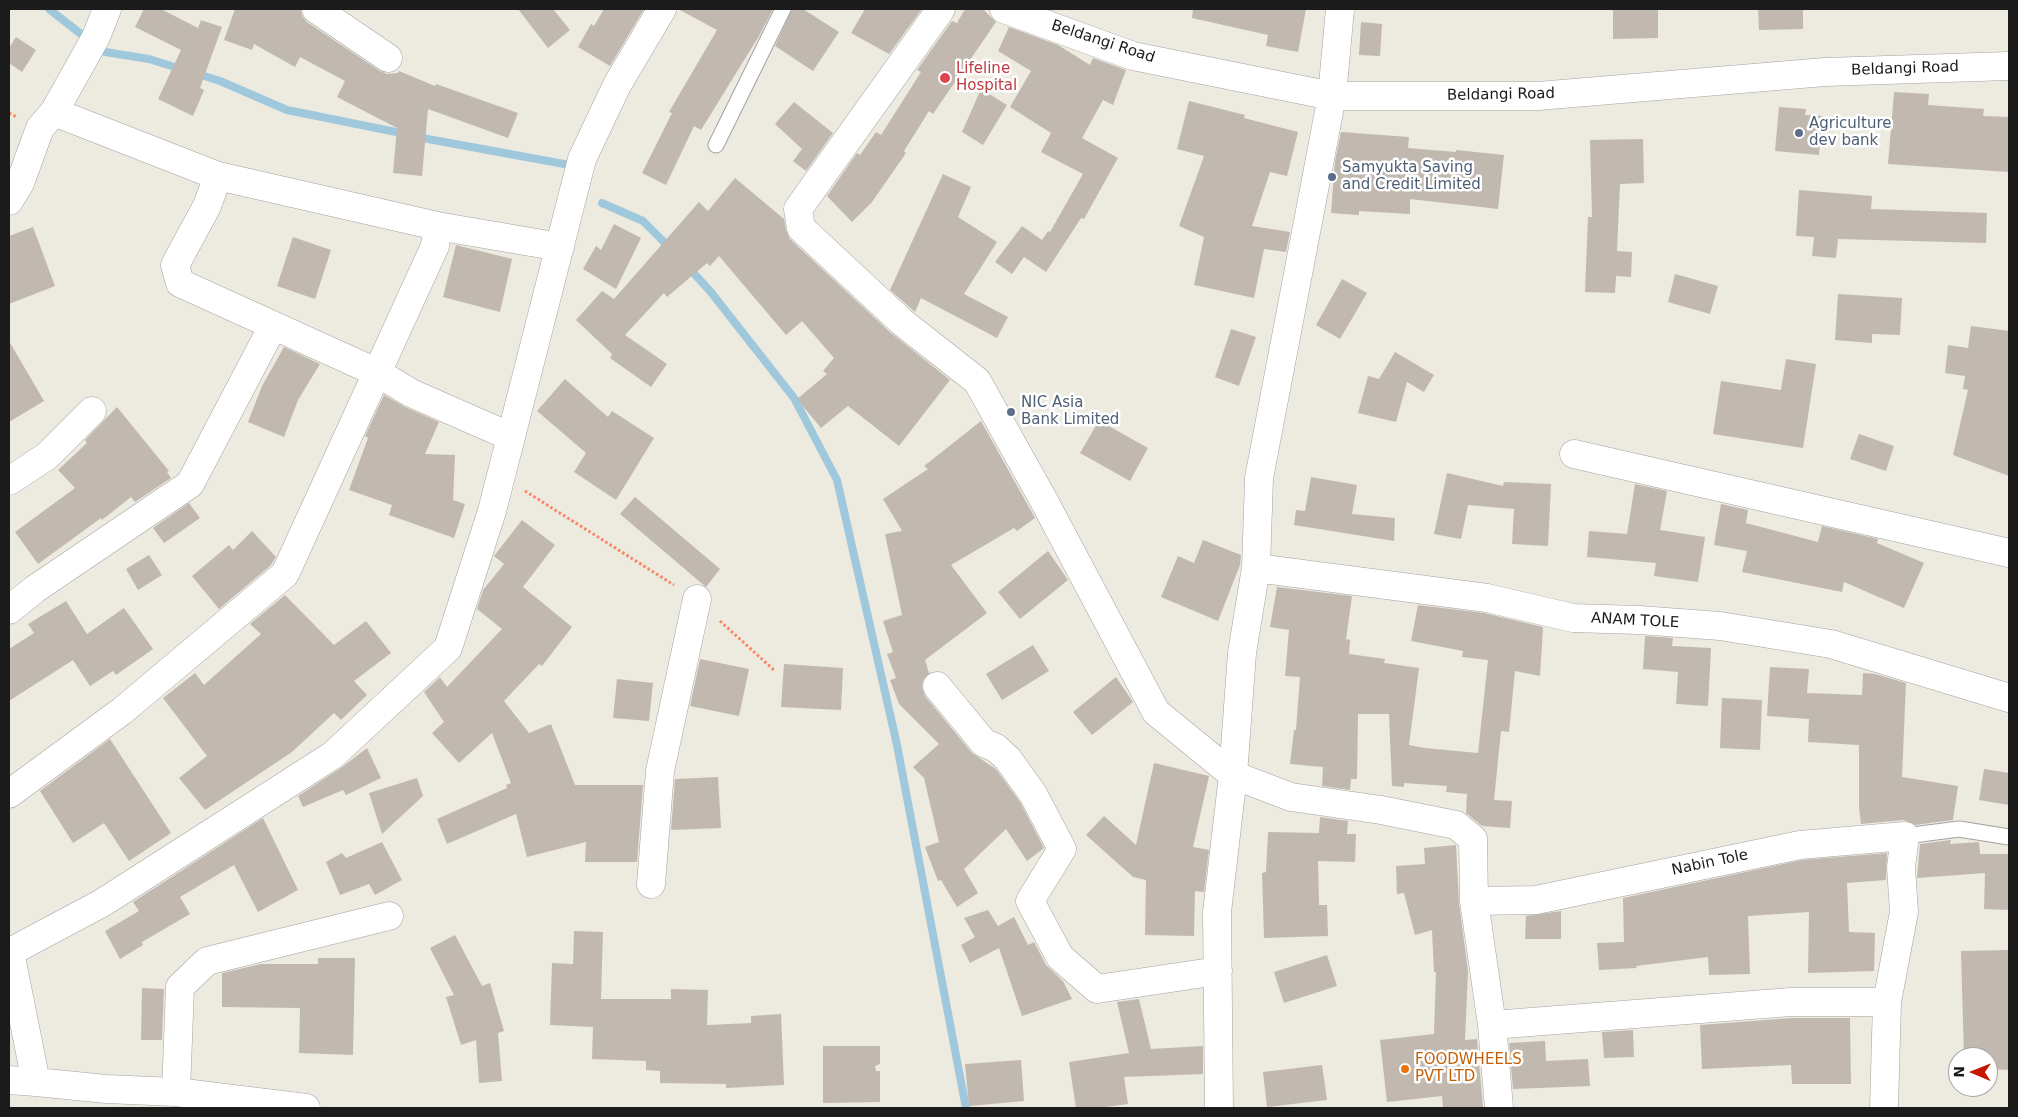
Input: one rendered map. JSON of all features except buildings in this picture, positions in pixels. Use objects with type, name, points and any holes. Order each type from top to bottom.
[{"type":"street","points":[[9,201],[20,183],[40,128],[54,112],[96,37],[107,9]]},
{"type":"street","points":[[316,9],[388,58]]},
{"type":"street","points":[[36,1082],[10,950],[102,903],[333,755],[448,648],[492,511],[509,436],[582,159],[617,85],[662,9]]},
{"type":"street","points":[[941,9],[798,209],[801,228],[902,322],[977,381],[1048,508],[1156,712],[1233,775],[1291,797],[1381,810],[1456,825],[1473,839],[1474,901],[1492,1026],[1499,1108]]},
{"type":"street","name":"Beldangi Road","points":[[1004,9],[1133,56],[1332,96],[1538,96],[1824,72],[2009,66]]},
{"type":"street","points":[[1219,1108],[1217,912],[1233,775],[1242,653],[1256,568],[1259,478],[1332,96],[1340,9]]},
{"type":"street","points":[[54,112],[218,176],[437,226],[560,246]]},
{"type":"street","points":[[218,176],[207,206],[175,265],[180,283],[378,373],[411,393],[509,436]]},
{"type":"street","points":[[9,794],[122,711],[285,574],[435,246],[437,226]]},
{"type":"street","points":[[9,610],[35,589],[190,484],[273,326]]},
{"type":"street","points":[[9,481],[47,456],[92,411]]},
{"type":"street","points":[[1574,454],[2009,553]]},
{"type":"street","name":"ANAM TOLE","points":[[1256,568],[1487,598],[1573,618],[1639,620],[1720,626],[1831,644],[2009,698]]},
{"type":"street","points":[[651,884],[660,771],[697,599]]},
{"type":"street","points":[[937,686],[984,743],[996,748],[1008,759],[1034,794],[1062,849],[1030,901],[1060,958],[1097,989],[1218,971]]},
{"type":"street","points":[[1884,1108],[1887,1002],[1904,912],[1902,867],[1905,836]]},
{"type":"street","name":"Nabin Tole","points":[[1474,901],[1536,900],[1800,845],[1905,836]]},
{"type":"street","points":[[176,1092],[180,987],[207,961],[389,916]]},
{"type":"street","points":[[1492,1026],[1791,1002],[1887,1002]]},
{"type":"street","points":[[9,1080],[36,1082],[108,1099],[176,1092],[306,1108]]},
{"type":"lane","points":[[716,145],[783,9]]},
{"type":"lane","points":[[1905,836],[1959,829],[2009,837]]},
{"type":"path","points":[[501,475],[697,599],[775,671]]},
{"type":"waterway","points":[[49,9],[86,38]]},
{"type":"waterway","points":[[105,52],[149,59],[181,69]]},
{"type":"waterway","points":[[195,73],[220,81],[287,110],[406,134]]},
{"type":"waterway","points":[[417,137],[575,166]]},
{"type":"waterway","points":[[602,203],[643,221],[670,248]]},
{"type":"waterway","points":[[688,267],[710,291],[794,398],[837,480],[897,745],[966,1108]]},
{"type":"place","name":"Lifeline Hospital","points":[[945,78]]},
{"type":"place","name":"Agriculture dev bank","points":[[1799,133]]},
{"type":"place","name":"Samyukta Saving and Credit Limited","points":[[1332,177]]},
{"type":"place","name":"NIC Asia Bank Limited","points":[[1011,412]]},
{"type":"place","name":"FOODWHEELS PVT LTD","points":[[1405,1069]]}]
